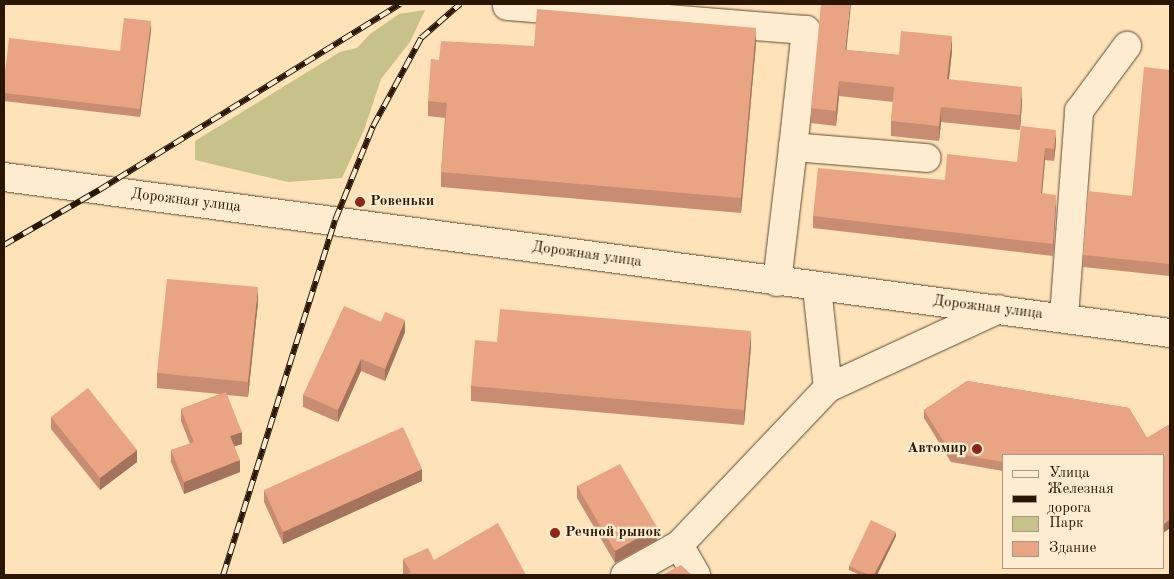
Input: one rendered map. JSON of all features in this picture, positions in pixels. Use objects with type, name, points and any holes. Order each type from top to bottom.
[{"type":"street","points":[[507,6],[806,30],[777,282]]},
{"type":"street","points":[[1064,317],[1079,111],[1127,46]]},
{"type":"street","points":[[793,147],[927,158]]},
{"type":"street","name":"Дорожная улица","points":[[4,177],[817,288],[1064,317],[1170,333]]},
{"type":"street","points":[[817,288],[828,388]]},
{"type":"street","points":[[626,575],[679,545],[828,388],[1000,309]]},
{"type":"street","points":[[679,545],[696,575]]},
{"type":"green space","points":[[425,10],[410,42],[381,79],[364,130],[342,178],[288,182],[195,160],[195,141],[340,52],[357,48],[370,34],[399,14]]},
{"type":"building","points":[[821,4],[850,4],[845,50],[899,55],[901,31],[952,36],[947,79],[1022,87],[1020,115],[941,107],[939,126],[891,121],[894,87],[839,81],[836,111],[811,108]]},
{"type":"building","points":[[537,9],[756,28],[741,198],[441,172],[447,103],[428,101],[431,59],[439,60],[441,41],[534,46]]},
{"type":"building","points":[[124,18],[151,21],[140,109],[4,93],[9,38],[120,51]]},
{"type":"building","points":[[1144,67],[1170,70],[1170,264],[1083,255],[1088,191],[1132,196]]},
{"type":"building","points":[[1021,126],[1056,130],[1054,149],[1045,148],[1041,193],[1056,195],[1053,244],[813,216],[818,168],[945,180],[947,154],[1017,162]]},
{"type":"building","points":[[167,279],[258,287],[248,382],[157,373]]},
{"type":"building","points":[[344,306],[381,322],[385,312],[405,320],[385,369],[361,359],[338,410],[303,395]]},
{"type":"building","points":[[500,309],[751,331],[744,410],[471,386],[475,340],[497,342]]},
{"type":"building","points":[[967,381],[1129,408],[1147,438],[1170,424],[1170,519],[1164,524],[1164,454],[1002,454],[1002,462],[951,453],[924,410]]},
{"type":"building","points":[[88,388],[137,450],[100,478],[51,417]]},
{"type":"building","points":[[226,392],[242,432],[230,436],[240,460],[184,482],[171,450],[194,442],[181,409]]},
{"type":"building","points":[[403,427],[422,469],[283,532],[264,490]]},
{"type":"building","points":[[620,464],[657,527],[615,551],[577,486]]},
{"type":"building","points":[[871,520],[896,532],[874,575],[869,575],[849,566]]},
{"type":"building","points":[[498,523],[526,575],[406,575],[411,572],[403,559],[428,548],[434,560]]},
{"type":"building","points":[[681,565],[692,575],[662,575]]},
{"type":"railway","points":[[4,245],[99,190],[400,4]]},
{"type":"railway","points":[[223,575],[335,220],[373,126],[421,38],[460,4]]},
{"type":"place","name":"Ровеньки","points":[[360,202]]},
{"type":"place","name":"Автомир","points":[[977,449]]},
{"type":"place","name":"Речной рынок","points":[[555,533]]}]
